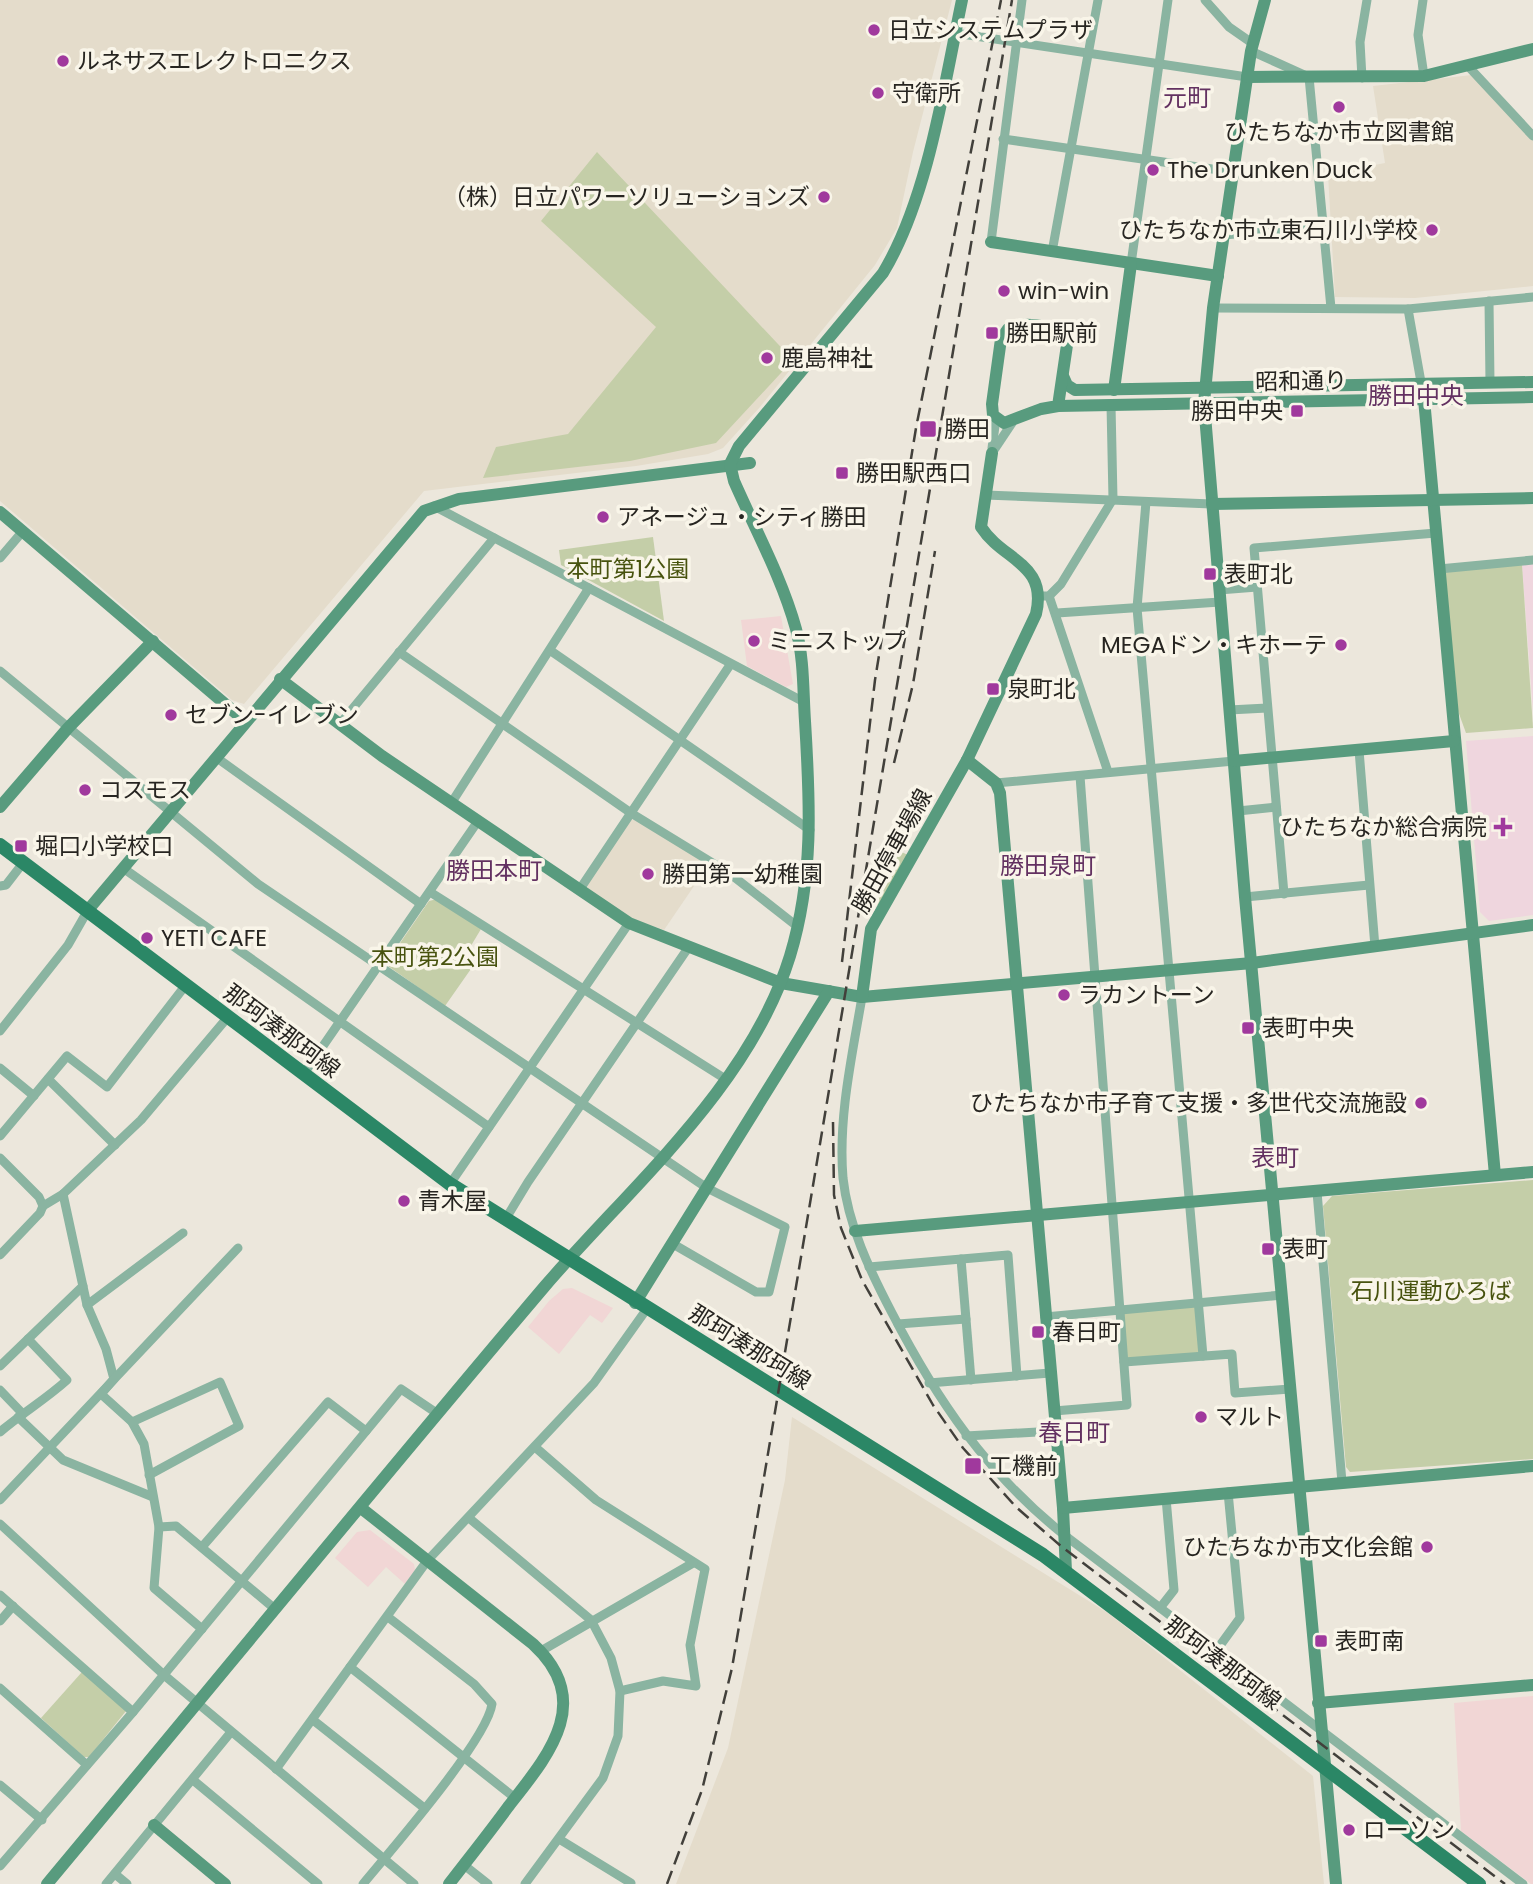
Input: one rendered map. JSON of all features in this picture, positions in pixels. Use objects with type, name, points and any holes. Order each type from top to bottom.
[{"type":"main road","name":"那珂湊那珂線","points":[[0,845],[450,1184],[568,1261],[1066,1571],[1479,1884]]},
{"type":"street","points":[[47,1884],[438,1414],[727,1080],[748,1048],[781,983],[798,927],[807,884],[811,831],[801,654],[795,623],[734,481],[730,464],[739,446],[883,273],[898,248],[915,208],[962,0]]},
{"type":"street","points":[[1021,0],[991,242],[1218,276]]},
{"type":"street","points":[[1052,252],[1098,0]]},
{"type":"street","points":[[1114,390],[1168,0]]},
{"type":"street","points":[[1205,0],[1251,47],[1309,77]]},
{"type":"street","points":[[1265,0],[1251,47],[1213,308],[1204,403],[1245,897],[1336,1884]]},
{"type":"street","points":[[1362,78],[1360,42],[1367,0]]},
{"type":"street","points":[[1423,0],[1418,35],[1424,76]]},
{"type":"street","points":[[955,33],[1247,77],[1424,76],[1533,49]]},
{"type":"street","points":[[1467,65],[1533,136]]},
{"type":"street","points":[[1309,77],[1331,308]]},
{"type":"street","points":[[1003,139],[1233,172]]},
{"type":"street","points":[[1224,235],[1324,226]]},
{"type":"street","points":[[1213,308],[1408,309],[1533,297]]},
{"type":"street","points":[[1489,301],[1490,383]]},
{"type":"street","points":[[1408,309],[1424,399],[1494,1175]]},
{"type":"street","points":[[1058,406],[1067,345],[1063,335],[1049,328],[1020,325],[1008,329],[1001,339],[992,404],[996,419],[981,527],[1027,570],[1057,613],[1108,772]]},
{"type":"street","name":"昭和通り","points":[[1063,376],[1067,385],[1075,390],[1533,382]]},
{"type":"street","name":"昭和通り","points":[[1013,422],[1034,411],[1058,406],[1533,397]]},
{"type":"street","points":[[1044,596],[1061,584],[1113,499],[1111,405]]},
{"type":"street","points":[[996,419],[1004,423],[1013,422]]},
{"type":"street","points":[[992,453],[1013,422]]},
{"type":"street","points":[[0,1031],[68,945],[88,910],[123,867],[424,511],[459,499],[750,463]]},
{"type":"street","points":[[985,495],[1212,504],[1533,498]]},
{"type":"street","points":[[1146,502],[1137,608],[1203,1356]]},
{"type":"street","points":[[433,506],[804,702]]},
{"type":"street","points":[[0,512],[246,721]]},
{"type":"street","points":[[0,558],[23,531]]},
{"type":"street","points":[[1284,894],[1254,548],[1436,533]]},
{"type":"street","points":[[339,725],[494,538]]},
{"type":"street","points":[[1439,569],[1533,560]]},
{"type":"street","points":[[1057,613],[1137,608],[1220,596],[1257,587]]},
{"type":"street","points":[[453,803],[589,589]]},
{"type":"street","name":"勝田停車場線","points":[[862,998],[871,929],[967,761],[1044,596]]},
{"type":"street","points":[[0,807],[68,727],[153,641]]},
{"type":"street","points":[[551,651],[811,831]]},
{"type":"street","points":[[398,652],[631,813],[729,873],[798,927]]},
{"type":"street","points":[[580,889],[730,665]]},
{"type":"street","points":[[0,671],[258,884],[707,1188],[785,1227],[769,1292],[756,1292],[673,1244]]},
{"type":"street","points":[[280,679],[339,725],[629,923],[781,983],[862,998],[1252,963],[1533,925]]},
{"type":"street","points":[[1229,710],[1267,708]]},
{"type":"street","points":[[996,783],[1454,740]]},
{"type":"street","points":[[1359,750],[1376,947]]},
{"type":"street","points":[[216,758],[421,904]]},
{"type":"street","points":[[967,761],[996,783],[1000,793],[1063,1508],[1066,1571]]},
{"type":"street","points":[[1054,1411],[1127,1405],[1080,776]]},
{"type":"street","points":[[1238,811],[1276,807]]},
{"type":"street","points":[[303,1075],[380,967],[478,821]]},
{"type":"street","points":[[0,886],[6,884],[23,863]]},
{"type":"street","points":[[123,867],[489,1127]]},
{"type":"street","points":[[1245,897],[1369,885]]},
{"type":"street","points":[[430,892],[727,1080]]},
{"type":"street","points":[[450,1184],[629,923]]},
{"type":"street","points":[[505,1220],[688,948]]},
{"type":"street","points":[[0,1136],[67,1056],[107,1087],[185,986]]},
{"type":"street","points":[[276,1769],[427,1561],[594,1383],[641,1306],[673,1244],[829,991]]},
{"type":"street","points":[[862,998],[843,1132],[843,1177],[855,1231],[869,1266],[929,1383],[966,1436],[1034,1509],[1063,1534],[1523,1884]]},
{"type":"street","points":[[0,1255],[40,1213],[43,1206],[63,1194],[141,1120],[227,1018]]},
{"type":"street","points":[[0,1068],[34,1096]]},
{"type":"street","points":[[48,1079],[115,1145]]},
{"type":"street","points":[[0,1158],[39,1197],[43,1206]]},
{"type":"street","points":[[855,1231],[1188,1205],[1533,1172]]},
{"type":"street","points":[[1317,1192],[1342,1482]]},
{"type":"street","points":[[63,1194],[87,1305],[106,1349],[114,1379]]},
{"type":"street","points":[[87,1305],[183,1233]]},
{"type":"street","points":[[0,1500],[238,1248]]},
{"type":"street","points":[[869,1266],[1008,1255],[1017,1376]]},
{"type":"street","points":[[961,1259],[971,1380]]},
{"type":"street","points":[[0,1366],[83,1286]]},
{"type":"street","points":[[1045,1317],[1282,1295]]},
{"type":"street","points":[[898,1324],[965,1319]]},
{"type":"street","points":[[0,1432],[20,1416],[39,1406],[67,1380],[28,1339]]},
{"type":"street","points":[[1124,1362],[1232,1354],[1236,1393],[1290,1390]]},
{"type":"street","points":[[929,1383],[1050,1373]]},
{"type":"street","points":[[132,1422],[220,1382],[239,1426],[149,1475]]},
{"type":"street","points":[[0,1866],[133,1712],[401,1389],[438,1414]]},
{"type":"street","points":[[0,1390],[50,1450],[94,1475],[153,1497]]},
{"type":"street","points":[[101,1394],[132,1422],[144,1444],[159,1527],[154,1588],[202,1629]]},
{"type":"street","points":[[202,1547],[328,1402],[366,1431]]},
{"type":"street","points":[[966,1436],[1055,1431]]},
{"type":"street","points":[[535,1447],[596,1500],[705,1569],[690,1645],[696,1686],[663,1681],[620,1690]]},
{"type":"street","points":[[1063,1508],[1533,1466]]},
{"type":"street","points":[[1216,1651],[1240,1618],[1228,1492]]},
{"type":"street","points":[[1160,1608],[1174,1590],[1166,1498]]},
{"type":"street","points":[[360,1508],[541,1651],[557,1677],[562,1716],[550,1752],[449,1884]]},
{"type":"street","points":[[469,1518],[591,1620],[611,1658],[620,1690],[618,1736],[603,1777],[525,1884]]},
{"type":"street","points":[[0,1524],[164,1675],[414,1884]]},
{"type":"street","points":[[159,1527],[176,1526],[275,1609]]},
{"type":"street","points":[[541,1651],[693,1563]]},
{"type":"street","points":[[0,1595],[133,1712]]},
{"type":"street","points":[[0,1621],[13,1606]]},
{"type":"street","points":[[363,1884],[464,1757],[490,1716],[492,1704],[474,1684],[388,1618]]},
{"type":"street","points":[[350,1667],[515,1798]]},
{"type":"street","points":[[1318,1703],[1533,1685]]},
{"type":"street","points":[[0,1688],[87,1765]]},
{"type":"street","points":[[313,1720],[423,1807]]},
{"type":"street","points":[[106,1884],[231,1732]]},
{"type":"street","points":[[193,1780],[318,1884]]},
{"type":"street","points":[[0,1786],[42,1819]]},
{"type":"street","points":[[154,1825],[225,1884]]},
{"type":"street","points":[[559,1839],[631,1883]]},
{"type":"street","points":[[464,1865],[488,1884]]},
{"type":"street","points":[[115,1874],[127,1884]]},
{"type":"shaded area","points":[[0,0],[952,0],[913,152],[897,228],[875,265],[760,407],[723,448],[708,454],[636,466],[424,491],[244,704],[232,700],[0,501]]},
{"type":"shaded area","name":"ひたちなか市立東石川小学校","points":[[1472,75],[1533,138],[1533,286],[1415,298],[1335,297],[1328,174],[1385,163],[1373,86]]},
{"type":"shaded area","points":[[1533,564],[1533,711],[1522,565]]},
{"type":"shaded area","points":[[781,616],[793,684],[786,687],[747,666],[741,620]]},
{"type":"shaded area","name":"ひたちなか総合病院","points":[[1533,736],[1533,915],[1489,921],[1480,912],[1466,741]]},
{"type":"shaded area","name":"勝田第一幼稚園","points":[[634,819],[709,864],[664,930],[632,919],[588,890],[587,885],[629,821]]},
{"type":"shaded area","points":[[572,1288],[613,1308],[602,1323],[590,1315],[559,1354],[528,1327],[549,1301],[563,1289]]},
{"type":"shaded area","points":[[792,1417],[1108,1613],[1313,1776],[1324,1884],[676,1884],[728,1748],[785,1480]]},
{"type":"shaded area","points":[[370,1530],[414,1564],[415,1570],[405,1584],[386,1567],[368,1587],[335,1558],[357,1532]]},
{"type":"shaded area","points":[[1533,1696],[1531,1884],[1461,1831],[1454,1703]]},
{"type":"green space","points":[[597,152],[793,360],[716,443],[630,461],[483,478],[496,447],[568,434],[656,327],[541,221]]},
{"type":"green space","name":"本町第1公園","points":[[653,537],[664,621],[561,565],[559,550]]},
{"type":"green space","points":[[1522,565],[1533,728],[1466,733],[1458,711],[1445,574],[1447,570]]},
{"type":"green space","points":[[884,844],[908,855],[880,906],[872,903]]},
{"type":"green space","name":"本町第2公園","points":[[437,899],[481,929],[469,949],[480,956],[445,1006],[388,966],[387,962],[429,901]]},
{"type":"green space","name":"石川運動ひろば","points":[[1533,1180],[1533,1459],[1350,1472],[1346,1467],[1323,1206],[1332,1196]]},
{"type":"green space","points":[[1198,1302],[1203,1356],[1124,1362],[1120,1309]]},
{"type":"green space","points":[[82,1672],[126,1711],[89,1757],[84,1757],[41,1718]]},
{"type":"railway","points":[[842,962],[875,680],[916,428],[1001,0]]},
{"type":"railway","points":[[667,1884],[702,1790],[732,1668],[1012,0]]},
{"type":"railway","points":[[894,763],[913,684],[935,551]]},
{"type":"railway","points":[[833,1122],[834,1195],[841,1228],[862,1280],[933,1405],[963,1448],[1016,1507],[1062,1547],[1505,1884]]},
{"type":"place","name":"日立システムプラザ","points":[[874,30]]},
{"type":"place","name":"ルネサスエレクトロニクス","points":[[63,61]]},
{"type":"place","name":"守衛所","points":[[878,93]]},
{"type":"place","name":"ひたちなか市立図書館","points":[[1339,107]]},
{"type":"place","name":"The Drunken Duck","points":[[1153,170]]},
{"type":"place","name":"（株）日立パワーソリューションズ","points":[[824,197]]},
{"type":"place","name":"ひたちなか市立東石川小学校","points":[[1432,230]]},
{"type":"place","name":"win-win","points":[[1004,291]]},
{"type":"place","name":"勝田駅前","points":[[992,333]]},
{"type":"place","name":"鹿島神社","points":[[767,358]]},
{"type":"place","name":"勝田中央","points":[[1297,411]]},
{"type":"place","name":"勝田","points":[[928,429]]},
{"type":"place","name":"勝田駅西口","points":[[842,473]]},
{"type":"place","name":"アネージュ・シティ勝田","points":[[603,517]]},
{"type":"place","name":"表町北","points":[[1210,574]]},
{"type":"place","name":"ミニストップ","points":[[754,641]]},
{"type":"place","name":"MEGAドン・キホーテ","points":[[1341,645]]},
{"type":"place","name":"泉町北","points":[[993,689]]},
{"type":"place","name":"セブン-イレブン","points":[[171,715]]},
{"type":"place","name":"コスモス","points":[[85,790]]},
{"type":"place","name":"ひたちなか総合病院","points":[[1503,827]]},
{"type":"place","name":"堀口小学校口","points":[[21,846]]},
{"type":"place","name":"勝田第一幼稚園","points":[[648,874]]},
{"type":"place","name":"YETI CAFE","points":[[147,938]]},
{"type":"place","name":"ラカントーン","points":[[1064,995]]},
{"type":"place","name":"表町中央","points":[[1248,1028]]},
{"type":"place","name":"ひたちなか市子育て支援・多世代交流施設","points":[[1421,1103]]},
{"type":"place","name":"青木屋","points":[[404,1201]]},
{"type":"place","name":"表町","points":[[1268,1249]]},
{"type":"place","name":"春日町","points":[[1038,1332]]},
{"type":"place","name":"マルト","points":[[1201,1417]]},
{"type":"place","name":"工機前","points":[[973,1466]]},
{"type":"place","name":"ひたちなか市文化会館","points":[[1427,1547]]},
{"type":"place","name":"表町南","points":[[1321,1641]]},
{"type":"place","name":"ローソン","points":[[1349,1830]]},
{"type":"district","name":"元町","points":[[1187,97]]},
{"type":"district","name":"勝田中央","points":[[1416,395]]},
{"type":"district","name":"勝田泉町","points":[[1048,865]]},
{"type":"district","name":"勝田本町","points":[[494,870]]},
{"type":"district","name":"表町","points":[[1275,1157]]},
{"type":"district","name":"春日町","points":[[1074,1432]]}]
